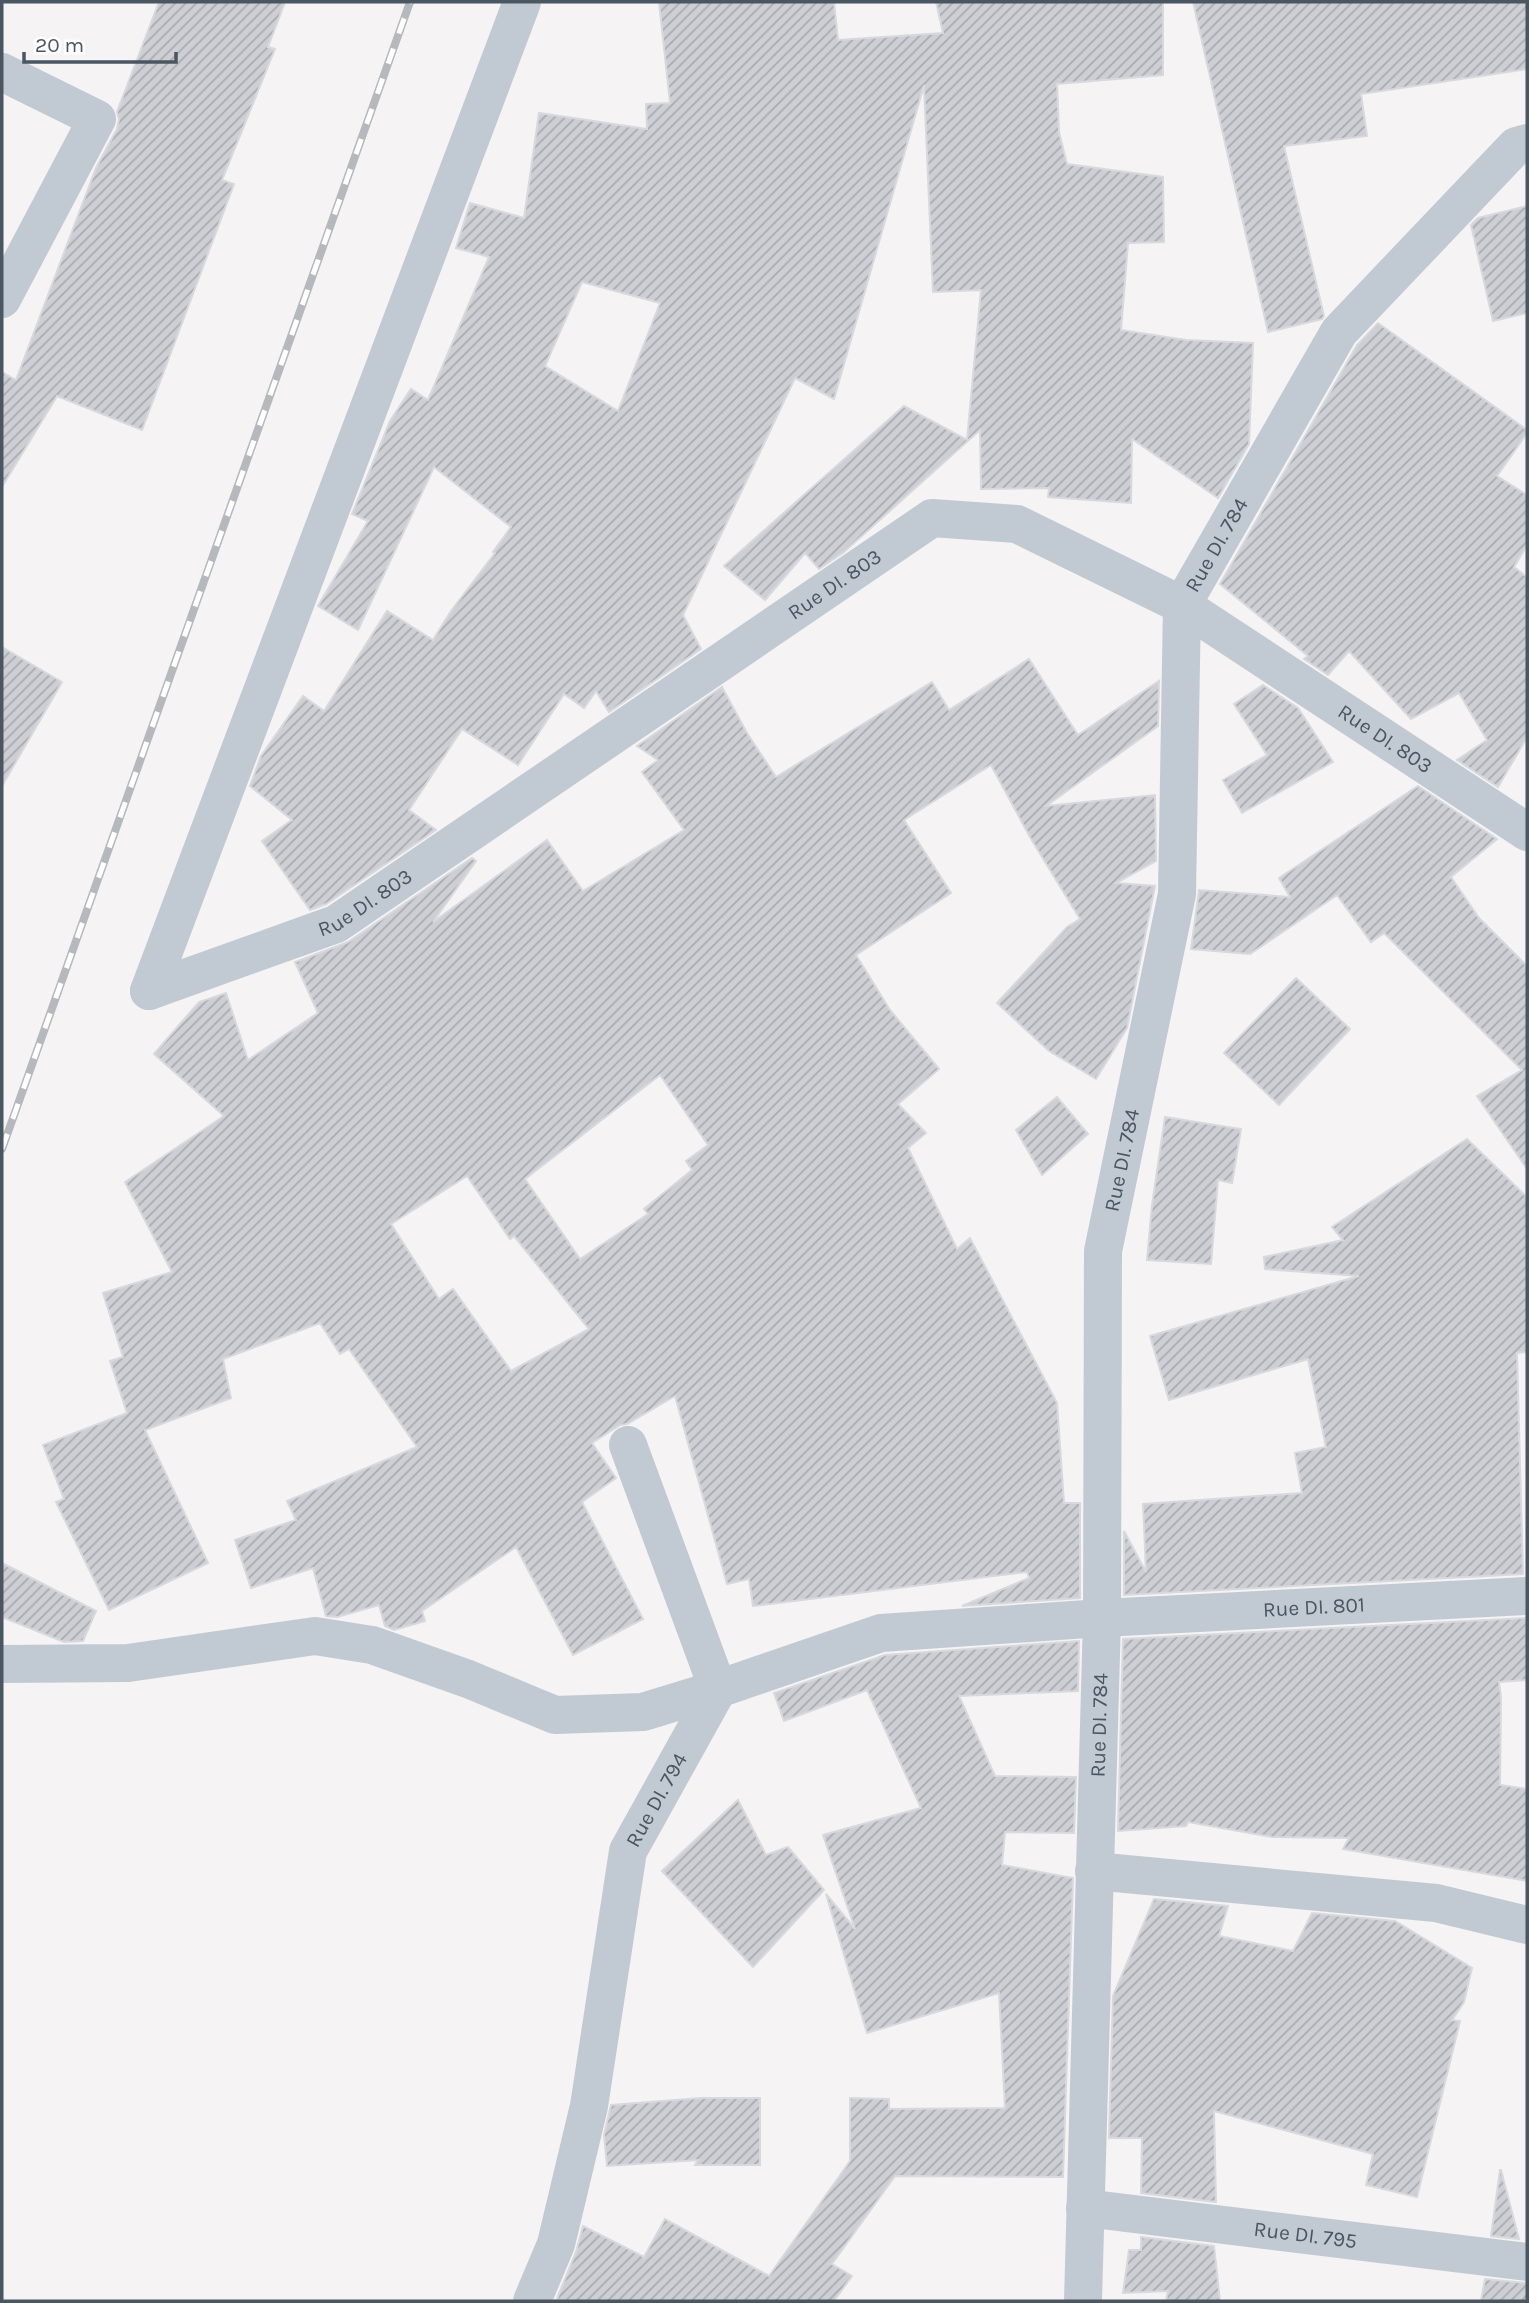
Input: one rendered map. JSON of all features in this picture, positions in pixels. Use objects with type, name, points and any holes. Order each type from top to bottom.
[{"type":"street","name":"Rue DI. 803","points":[[522,2],[149,991],[336,924],[932,518],[1017,524],[1182,606],[1527,832]]},
{"type":"street","points":[[2,72],[97,120],[2,299]]},
{"type":"street","name":"Rue DI. 784","points":[[1083,2301],[1102,1618],[1103,1251],[1177,894],[1182,606],[1339,332],[1516,146],[1527,143]]},
{"type":"street","points":[[628,1445],[718,1689]]},
{"type":"street","name":"Rue DI. 801","points":[[1102,1618],[1527,1596]]},
{"type":"street","points":[[2,1664],[128,1663],[315,1636],[372,1646],[468,1679],[555,1715],[643,1712],[881,1633],[1102,1618]]},
{"type":"street","name":"Rue DI. 794","points":[[532,2301],[555,2244],[589,2106],[628,1851],[718,1689]]},
{"type":"street","points":[[1094,1871],[1436,1903],[1527,1925]]},
{"type":"street","name":"Rue DI. 795","points":[[1085,2208],[1527,2262]]},
{"type":"building","points":[[159,2],[285,2],[268,47],[275,49],[222,180],[234,184],[142,430],[57,396],[2,487],[2,372],[16,380],[96,168],[117,129],[117,112]]},
{"type":"building","points":[[659,2],[834,2],[838,40],[943,33],[936,2],[1163,2],[1163,75],[1057,84],[1059,132],[1067,164],[1163,177],[1164,242],[1128,243],[1121,330],[1186,340],[1253,343],[1249,444],[1218,498],[1132,439],[1131,503],[1048,497],[1049,488],[981,489],[980,430],[844,552],[819,569],[805,553],[765,600],[724,566],[904,406],[967,440],[981,290],[933,292],[924,85],[834,399],[795,378],[683,615],[701,649],[609,712],[596,691],[584,708],[564,694],[518,765],[462,729],[409,810],[436,830],[326,904],[310,910],[262,841],[292,820],[250,786],[261,756],[303,696],[324,711],[387,611],[433,640],[511,527],[434,467],[358,630],[318,606],[368,521],[352,514],[390,421],[411,389],[428,400],[489,257],[456,248],[470,203],[524,218],[539,113],[647,129],[646,104],[670,103]],"holes":[[[582,282],[660,303],[618,411],[545,366]]]},
{"type":"building","points":[[1193,2],[1527,2],[1527,69],[1361,94],[1367,136],[1284,146],[1324,316],[1322,319],[1268,332]]},
{"type":"building","points":[[1527,206],[1527,313],[1493,321],[1471,225],[1478,218]]},
{"type":"building","points":[[1378,323],[1527,430],[1497,476],[1527,495],[1527,545],[1514,567],[1527,577],[1527,737],[1498,787],[1457,760],[1487,740],[1459,693],[1411,719],[1349,651],[1328,675],[1304,659],[1308,656],[1220,584],[1357,345]]},
{"type":"building","points":[[2,647],[62,682],[2,786]]},
{"type":"building","points":[[1029,659],[1078,735],[1159,681],[1158,726],[1046,806],[1155,795],[1156,861],[1116,883],[1155,886],[1127,1028],[1096,1079],[1049,1051],[997,1003],[1067,927],[1080,919],[1031,839],[991,765],[904,820],[951,893],[856,955],[890,1010],[939,1069],[898,1104],[926,1133],[908,1148],[957,1249],[970,1238],[1057,1403],[1064,1503],[1080,1503],[1080,1598],[962,1606],[1029,1578],[1027,1572],[753,1606],[749,1579],[727,1584],[675,1396],[592,1443],[616,1478],[582,1502],[643,1619],[573,1655],[516,1547],[422,1611],[425,1621],[394,1630],[385,1626],[379,1605],[337,1617],[326,1616],[313,1568],[251,1588],[235,1540],[296,1520],[287,1501],[417,1447],[349,1349],[340,1354],[320,1323],[223,1359],[231,1398],[145,1430],[208,1563],[109,1610],[56,1502],[64,1499],[43,1445],[127,1413],[110,1361],[123,1357],[103,1293],[172,1272],[125,1182],[224,1116],[154,1054],[199,1002],[226,993],[248,1060],[318,1013],[295,962],[348,942],[472,858],[476,861],[433,922],[547,840],[583,891],[684,830],[642,772],[658,760],[637,746],[722,687],[747,733],[776,777],[932,682],[949,710]],"holes":[[[660,1075],[708,1145],[686,1161],[692,1170],[644,1209],[648,1214],[580,1259],[525,1179]],[[467,1176],[510,1239],[514,1236],[589,1329],[511,1371],[453,1289],[439,1299],[391,1224]]]},
{"type":"building","points":[[1263,685],[1298,708],[1333,762],[1242,813],[1223,780],[1267,755],[1234,704]]},
{"type":"building","points":[[1418,786],[1497,839],[1451,877],[1479,918],[1527,966],[1527,1169],[1477,1096],[1522,1070],[1384,933],[1371,942],[1337,895],[1250,954],[1191,949],[1199,890],[1290,897],[1279,878]]},
{"type":"building","points":[[1296,978],[1350,1029],[1279,1105],[1224,1053]]},
{"type":"building","points":[[1057,1097],[1088,1134],[1042,1175],[1016,1130]]},
{"type":"building","points":[[1165,1117],[1241,1129],[1232,1183],[1218,1180],[1211,1264],[1147,1260]]},
{"type":"building","points":[[1467,1139],[1527,1197],[1527,1352],[1517,1353],[1523,1574],[1124,1595],[1124,1531],[1146,1572],[1143,1504],[1302,1493],[1295,1453],[1326,1447],[1308,1359],[1169,1400],[1150,1336],[1359,1276],[1265,1269],[1264,1257],[1343,1240],[1332,1227]]},
{"type":"building","points":[[2,1563],[96,1611],[83,1641],[64,1642],[2,1617]]},
{"type":"building","points":[[1527,1618],[1527,1680],[1499,1682],[1500,1785],[1527,1789],[1527,1881],[1343,1849],[1349,1838],[1272,1837],[1188,1822],[1186,1826],[1118,1831],[1123,1639]]},
{"type":"building","points":[[1079,1641],[1078,1691],[959,1696],[995,1776],[1076,1777],[1074,1833],[1005,1832],[1002,1865],[1073,1878],[1063,2177],[895,2176],[832,2264],[852,2276],[834,2301],[556,2301],[576,2252],[583,2226],[644,2257],[665,2219],[769,2276],[850,2161],[850,2098],[889,2099],[889,2109],[1005,2108],[999,1993],[867,2033],[826,1894],[855,1929],[823,1835],[921,1808],[867,1690],[784,1721],[774,1693],[885,1655]]},
{"type":"building","points":[[738,1800],[766,1855],[788,1847],[824,1890],[753,1967],[662,1871]]},
{"type":"building","points":[[1154,1899],[1228,1906],[1219,1936],[1293,1951],[1312,1913],[1395,1921],[1472,1968],[1464,2002],[1452,2020],[1460,2021],[1417,2197],[1366,2185],[1373,2154],[1214,2111],[1216,2202],[1141,2193],[1142,2138],[1109,2138],[1113,1996]]},
{"type":"building","points":[[701,2098],[760,2098],[760,2165],[695,2165],[698,2160],[607,2166],[604,2135],[611,2105]]},
{"type":"building","points":[[1501,2170],[1519,2239],[1491,2236]]},
{"type":"building","points":[[1141,2237],[1214,2246],[1220,2301],[1166,2301],[1168,2291],[1123,2293],[1129,2250],[1141,2250]]},
{"type":"building","points":[[1485,2279],[1527,2283],[1527,2301],[1481,2301]]},
{"type":"railway","points":[[2,1149],[410,2]]}]
